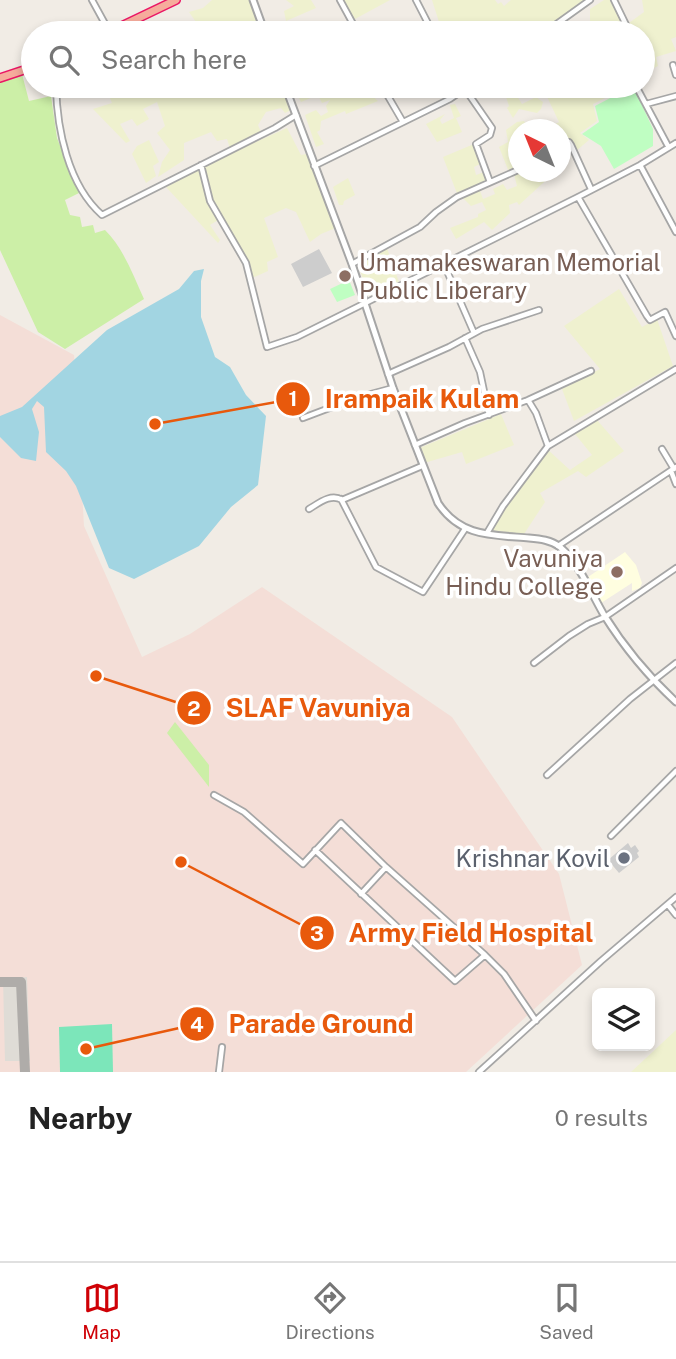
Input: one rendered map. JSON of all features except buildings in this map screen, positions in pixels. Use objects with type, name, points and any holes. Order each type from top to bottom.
[{"type":"highway","points":[[132,21],[171,1]]},
{"type":"highway","points":[[0,78],[21,72]]},
{"type":"street","points":[[92,0],[102,21]]},
{"type":"street","points":[[253,0],[261,21]]},
{"type":"street","points":[[340,0],[351,21]]},
{"type":"street","points":[[416,0],[427,21]]},
{"type":"street","points":[[561,21],[590,0]]},
{"type":"street","points":[[614,0],[624,21]]},
{"type":"street","points":[[673,65],[676,75]]},
{"type":"street","points":[[646,104],[676,96]]},
{"type":"street","points":[[57,98],[60,127],[67,155],[89,202],[102,215],[296,115]]},
{"type":"street","points":[[290,98],[352,264],[414,446],[444,513],[465,529],[540,539],[558,546],[574,564],[605,617],[653,681],[676,702]]},
{"type":"street","points":[[389,98],[403,122]]},
{"type":"street","points":[[314,166],[446,98]]},
{"type":"street","points":[[473,98],[492,128],[490,135],[476,144],[490,182]]},
{"type":"street","points":[[643,98],[668,146]]},
{"type":"street","points":[[201,165],[210,201],[246,263],[267,347],[297,337],[578,197],[676,143]]},
{"type":"street","points":[[571,145],[591,189]]},
{"type":"street","points":[[640,165],[676,232]]},
{"type":"street","points":[[352,264],[420,228],[446,204],[508,175]]},
{"type":"street","points":[[578,197],[647,317],[653,320],[665,312],[676,336]]},
{"type":"street","points":[[443,262],[474,332]]},
{"type":"street","points":[[388,374],[474,332],[540,310]]},
{"type":"street","points":[[465,338],[480,372],[489,415]]},
{"type":"street","points":[[487,533],[503,506],[548,446],[676,369]]},
{"type":"street","points":[[414,446],[528,400],[591,371]]},
{"type":"street","points":[[303,418],[356,398],[393,388]]},
{"type":"street","points":[[528,400],[536,413],[548,446]]},
{"type":"street","points":[[662,449],[674,469],[676,484]]},
{"type":"street","points":[[309,509],[330,497],[341,499],[422,466]]},
{"type":"street","points":[[558,546],[674,469]]},
{"type":"street","points":[[341,499],[376,567],[423,592],[465,529]]},
{"type":"street","points":[[534,663],[579,630],[605,617],[676,568]]},
{"type":"street","points":[[547,775],[676,663]]},
{"type":"street","points":[[611,836],[676,771]]},
{"type":"street","points":[[214,795],[244,811],[303,864],[341,823],[485,955],[503,974],[536,1021]]},
{"type":"street","points":[[315,850],[454,981],[485,955]]},
{"type":"street","points":[[361,894],[386,867]]},
{"type":"street","points":[[479,1072],[676,897]]},
{"type":"street","points":[[668,905],[676,915]]},
{"type":"street","points":[[219,1072],[222,1047]]},
{"type":"shaded area","points":[[212,0],[256,0],[264,21],[195,21],[189,12],[203,8]]},
{"type":"shaded area","points":[[286,0],[311,0],[316,8],[286,21],[284,11],[294,6]]},
{"type":"shaded area","points":[[343,0],[390,0],[355,19]]},
{"type":"shaded area","points":[[432,0],[495,0],[504,6],[511,0],[589,0],[558,21],[439,21]]},
{"type":"shaded area","points":[[604,0],[611,0],[622,21],[590,21],[590,9]]},
{"type":"shaded area","points":[[642,0],[676,0],[676,37],[671,39],[676,51],[656,57],[658,66],[655,67],[655,21],[632,21],[644,12]]},
{"type":"shaded area","points":[[110,98],[289,98],[293,109],[285,113],[281,108],[266,112],[258,125],[261,132],[230,148],[227,139],[217,141],[211,132],[184,143],[184,160],[158,177],[162,162],[170,150],[157,133],[165,126],[157,102],[143,109],[149,119],[137,126],[132,119],[120,124],[130,141],[126,143],[93,109],[112,103]]},
{"type":"shaded area","points":[[320,98],[375,98],[378,101],[321,121],[320,130],[317,132],[324,144],[316,147],[305,115],[316,110],[321,116],[328,112],[326,106],[330,100],[322,103]]},
{"type":"shaded area","points":[[506,98],[518,98],[522,104],[534,98],[543,102],[537,113],[519,109],[513,118],[507,108],[509,106]]},
{"type":"shaded area","points":[[548,98],[605,98],[593,104],[597,121],[580,133],[589,140],[576,151],[571,142],[571,119],[558,119]]},
{"type":"shaded area","points":[[455,104],[461,116],[456,118],[462,132],[437,142],[426,124],[445,114],[440,120],[442,124],[454,118],[450,105]]},
{"type":"shaded area","points":[[287,128],[301,155],[312,153],[338,227],[310,242],[296,212],[286,208],[264,218],[278,257],[267,262],[268,271],[252,278],[247,263],[211,200],[202,166]]},
{"type":"shaded area","points":[[149,140],[159,162],[153,166],[156,176],[146,183],[132,154],[137,146]]},
{"type":"shaded area","points":[[508,142],[508,170],[499,147]]},
{"type":"shaded area","points":[[474,144],[480,164],[474,167],[476,175],[484,172],[488,181],[458,196],[443,157]]},
{"type":"shaded area","points":[[200,169],[209,201],[220,219],[210,225],[220,240],[218,243],[166,187]]},
{"type":"shaded area","points":[[348,178],[355,195],[344,201],[343,205],[339,205],[333,187]]},
{"type":"shaded area","points":[[516,182],[544,182],[519,205],[517,202],[509,205],[510,213],[492,230],[484,222],[456,239],[450,228],[478,217],[478,214],[486,210],[482,202],[471,206],[462,197],[479,188],[483,199],[495,194],[493,189],[503,184],[507,190],[517,186]]},
{"type":"shaded area","points":[[387,248],[399,282],[368,296],[358,263]]},
{"type":"shaded area","points":[[319,249],[332,273],[303,287],[291,264]]},
{"type":"shaded area","points":[[619,289],[642,327],[657,319],[673,366],[574,421],[562,389],[600,369],[564,326]]},
{"type":"shaded area","points":[[0,315],[74,355],[84,526],[142,657],[190,634],[262,587],[452,717],[559,874],[582,965],[466,1072],[0,1072]]},
{"type":"shaded area","points":[[501,414],[514,445],[466,464],[462,452],[424,463],[417,449]]},
{"type":"shaded area","points":[[597,420],[624,451],[586,477],[578,471],[540,493],[545,502],[524,534],[488,530],[547,449],[570,470],[592,455],[575,434]]},
{"type":"shaded area","name":"Vavuniya Hindu College","points":[[625,552],[636,565],[642,583],[640,588],[632,591],[632,583],[598,605],[585,579]]},
{"type":"shaded area","name":"Krishnar Kovil","points":[[628,843],[631,848],[635,845],[639,857],[619,873],[608,860]]},
{"type":"shaded area","points":[[27,977],[30,1061],[5,1061],[3,979]]},
{"type":"shaded area","points":[[676,1030],[676,1072],[631,1072],[655,1051]]},
{"type":"green space","points":[[21,74],[21,98],[28,98],[29,101],[51,98],[57,138],[79,193],[65,200],[70,215],[80,217],[82,227],[93,225],[95,233],[105,230],[112,237],[128,263],[144,299],[65,349],[38,332],[0,250],[0,81]]},
{"type":"green space","points":[[610,98],[639,98],[653,129],[653,146],[614,169],[601,146],[582,134],[599,122],[595,106]]},
{"type":"green space","points":[[349,280],[355,295],[337,302],[330,289]]},
{"type":"green space","points":[[175,722],[209,765],[209,787],[167,733]]},
{"type":"green space","points":[[112,1024],[113,1072],[60,1072],[59,1027]]},
{"type":"water","points":[[204,269],[201,281],[201,317],[215,357],[230,367],[246,395],[266,416],[258,485],[231,507],[199,546],[134,579],[109,568],[76,486],[66,471],[46,452],[44,407],[37,401],[32,409],[39,432],[36,461],[21,458],[0,437],[0,416],[22,407],[107,330],[179,289],[194,271]]},
{"type":"taxiway","points":[[0,982],[21,982],[25,1072]]},
{"type":"place","name":"Umamakeswaran Memorial Public Liberary","points":[[345,276]]},
{"type":"place","name":"Irampaik Kulam","points":[[155,424]]},
{"type":"place","name":"Vavuniya Hindu College","points":[[617,572]]},
{"type":"place","name":"SLAF Vavuniya","points":[[96,676]]},
{"type":"place","name":"Krishnar Kovil","points":[[624,858]]},
{"type":"place","name":"Army Field Hospital","points":[[181,862]]},
{"type":"place","name":"Parade Ground","points":[[86,1049]]}]
